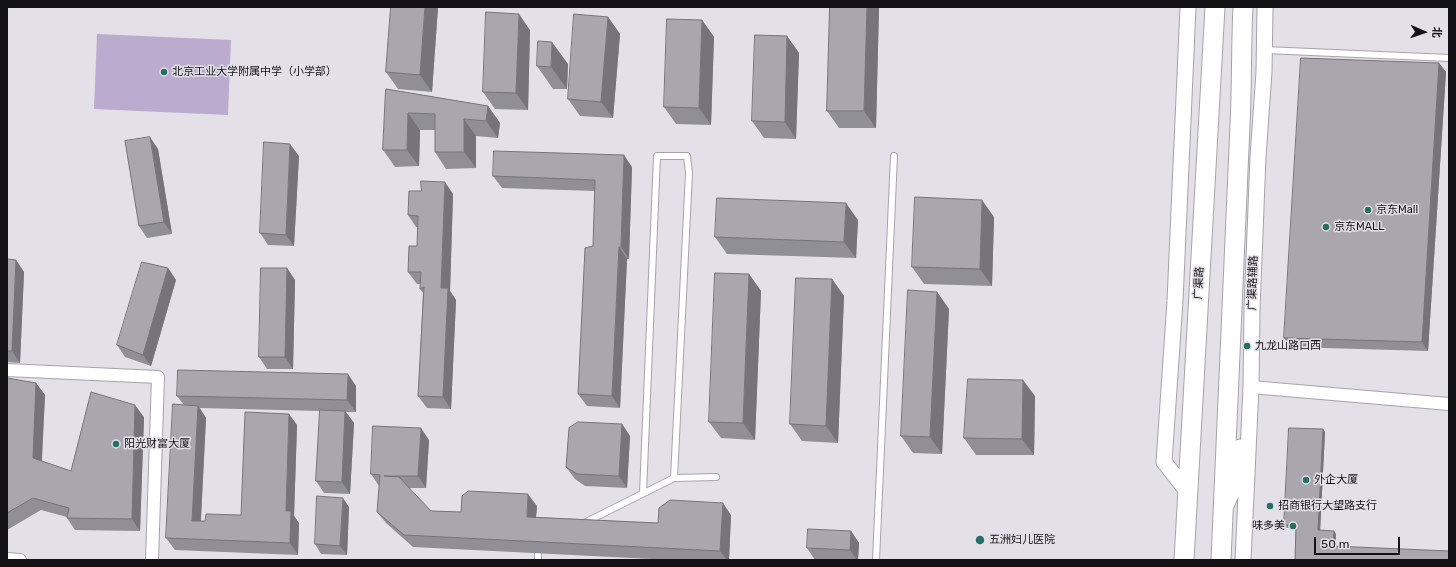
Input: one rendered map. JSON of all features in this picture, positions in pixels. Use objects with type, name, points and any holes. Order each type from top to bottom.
[{"type":"main road","name":"广渠路","points":[[1184,560],[1215,7]]},
{"type":"main road","points":[[1221,560],[1240,130],[1240,54],[1243,7]]},
{"type":"street","points":[[1187,491],[1164,462],[1175,301],[1188,7]]},
{"type":"street","name":"广渠路辅路","points":[[1243,560],[1251,387],[1252,309],[1258,157],[1264,72],[1263,50],[1265,7]]},
{"type":"street","points":[[7,370],[158,376],[152,560]]},
{"type":"street","points":[[1251,387],[1449,404]]},
{"type":"street","points":[[1223,513],[1235,486],[1238,454],[1249,423]]},
{"type":"street","points":[[7,560],[20,560]]},
{"type":"lane","points":[[1263,50],[1449,58]]},
{"type":"lane","points":[[643,492],[657,156],[687,156],[689,173],[674,478]]},
{"type":"lane","points":[[876,560],[894,156]]},
{"type":"lane","points":[[580,525],[643,492],[674,478],[716,477]]},
{"type":"lane","points":[[538,560],[538,546],[545,543]]},
{"type":"shaded area","points":[[97,34],[231,40],[228,115],[94,109]]},
{"type":"building","points":[[391,7],[425,7],[420,75],[386,72]]},
{"type":"building","points":[[830,7],[867,7],[864,111],[827,111]]},
{"type":"building","points":[[486,12],[519,14],[516,93],[483,92]]},
{"type":"building","points":[[574,14],[608,17],[601,102],[568,99]]},
{"type":"building","points":[[667,19],[702,20],[699,108],[664,107]]},
{"type":"building","points":[[755,35],[787,36],[785,122],[752,121]]},
{"type":"building","points":[[538,41],[552,42],[551,67],[537,66]]},
{"type":"building","name":"京东Mall","points":[[1301,58],[1439,63],[1422,342],[1284,338]]},
{"type":"building","points":[[386,89],[488,106],[486,121],[464,119],[464,152],[435,152],[435,114],[408,113],[407,150],[383,150]]},
{"type":"building","points":[[150,137],[164,222],[139,226],[125,141]]},
{"type":"building","points":[[264,142],[290,144],[286,235],[260,233]]},
{"type":"building","points":[[494,151],[624,155],[621,247],[619,247],[612,396],[578,394],[585,248],[593,246],[595,180],[493,176]]},
{"type":"building","points":[[421,181],[445,182],[441,288],[448,288],[443,397],[418,396],[424,287],[420,289],[421,272],[408,272],[409,246],[417,246],[418,216],[408,215],[409,191],[421,191]]},
{"type":"building","points":[[915,197],[982,200],[980,269],[912,267]]},
{"type":"building","points":[[717,198],[846,203],[844,242],[715,237]]},
{"type":"building","points":[[7,259],[16,260],[12,351],[7,351]]},
{"type":"building","points":[[142,262],[168,268],[143,355],[117,345]]},
{"type":"building","points":[[261,268],[287,268],[285,357],[259,357]]},
{"type":"building","points":[[715,273],[749,274],[743,423],[709,422]]},
{"type":"building","points":[[796,278],[832,279],[826,426],[790,424]]},
{"type":"building","points":[[908,290],[937,292],[930,437],[901,436]]},
{"type":"building","points":[[178,370],[348,374],[347,400],[177,396]]},
{"type":"building","name":"阳光财富大厦","points":[[7,378],[36,383],[33,458],[71,471],[91,392],[135,405],[132,519],[67,518],[69,508],[33,498],[7,513]]},
{"type":"building","points":[[968,379],[1023,380],[1022,439],[964,438]]},
{"type":"building","points":[[173,404],[198,406],[192,521],[205,521],[206,514],[241,515],[245,412],[289,414],[286,511],[291,511],[290,543],[166,538]]},
{"type":"building","points":[[320,410],[345,411],[342,482],[316,481]]},
{"type":"building","points":[[578,422],[622,424],[619,476],[577,474],[566,467],[569,428]]},
{"type":"building","points":[[373,426],[421,428],[418,476],[384,476],[399,477],[431,511],[461,512],[462,496],[468,491],[528,494],[527,517],[658,523],[659,508],[670,500],[723,503],[720,551],[404,535],[377,512],[380,475],[371,474]]},
{"type":"building","name":"外企大厦","points":[[1289,428],[1323,429],[1318,530],[1334,531],[1333,546],[1449,551],[1449,560],[1295,560],[1296,525],[1284,525]]},
{"type":"building","points":[[317,496],[343,498],[340,546],[315,544]]},
{"type":"building","points":[[808,529],[851,531],[850,550],[807,548]]},
{"type":"place","name":"北京工业大学附属中学（小学部）","points":[[164,72]]},
{"type":"place","name":"京东Mall","points":[[1368,210]]},
{"type":"place","name":"京东MALL","points":[[1326,227]]},
{"type":"place","name":"九龙山路口西","points":[[1247,346]]},
{"type":"place","name":"阳光财富大厦","points":[[116,444]]},
{"type":"place","name":"外企大厦","points":[[1306,480]]},
{"type":"place","name":"招商银行大望路支行","points":[[1270,506]]},
{"type":"place","name":"味多美","points":[[1293,526]]},
{"type":"place","name":"五洲妇儿医院","points":[[980,540]]}]
